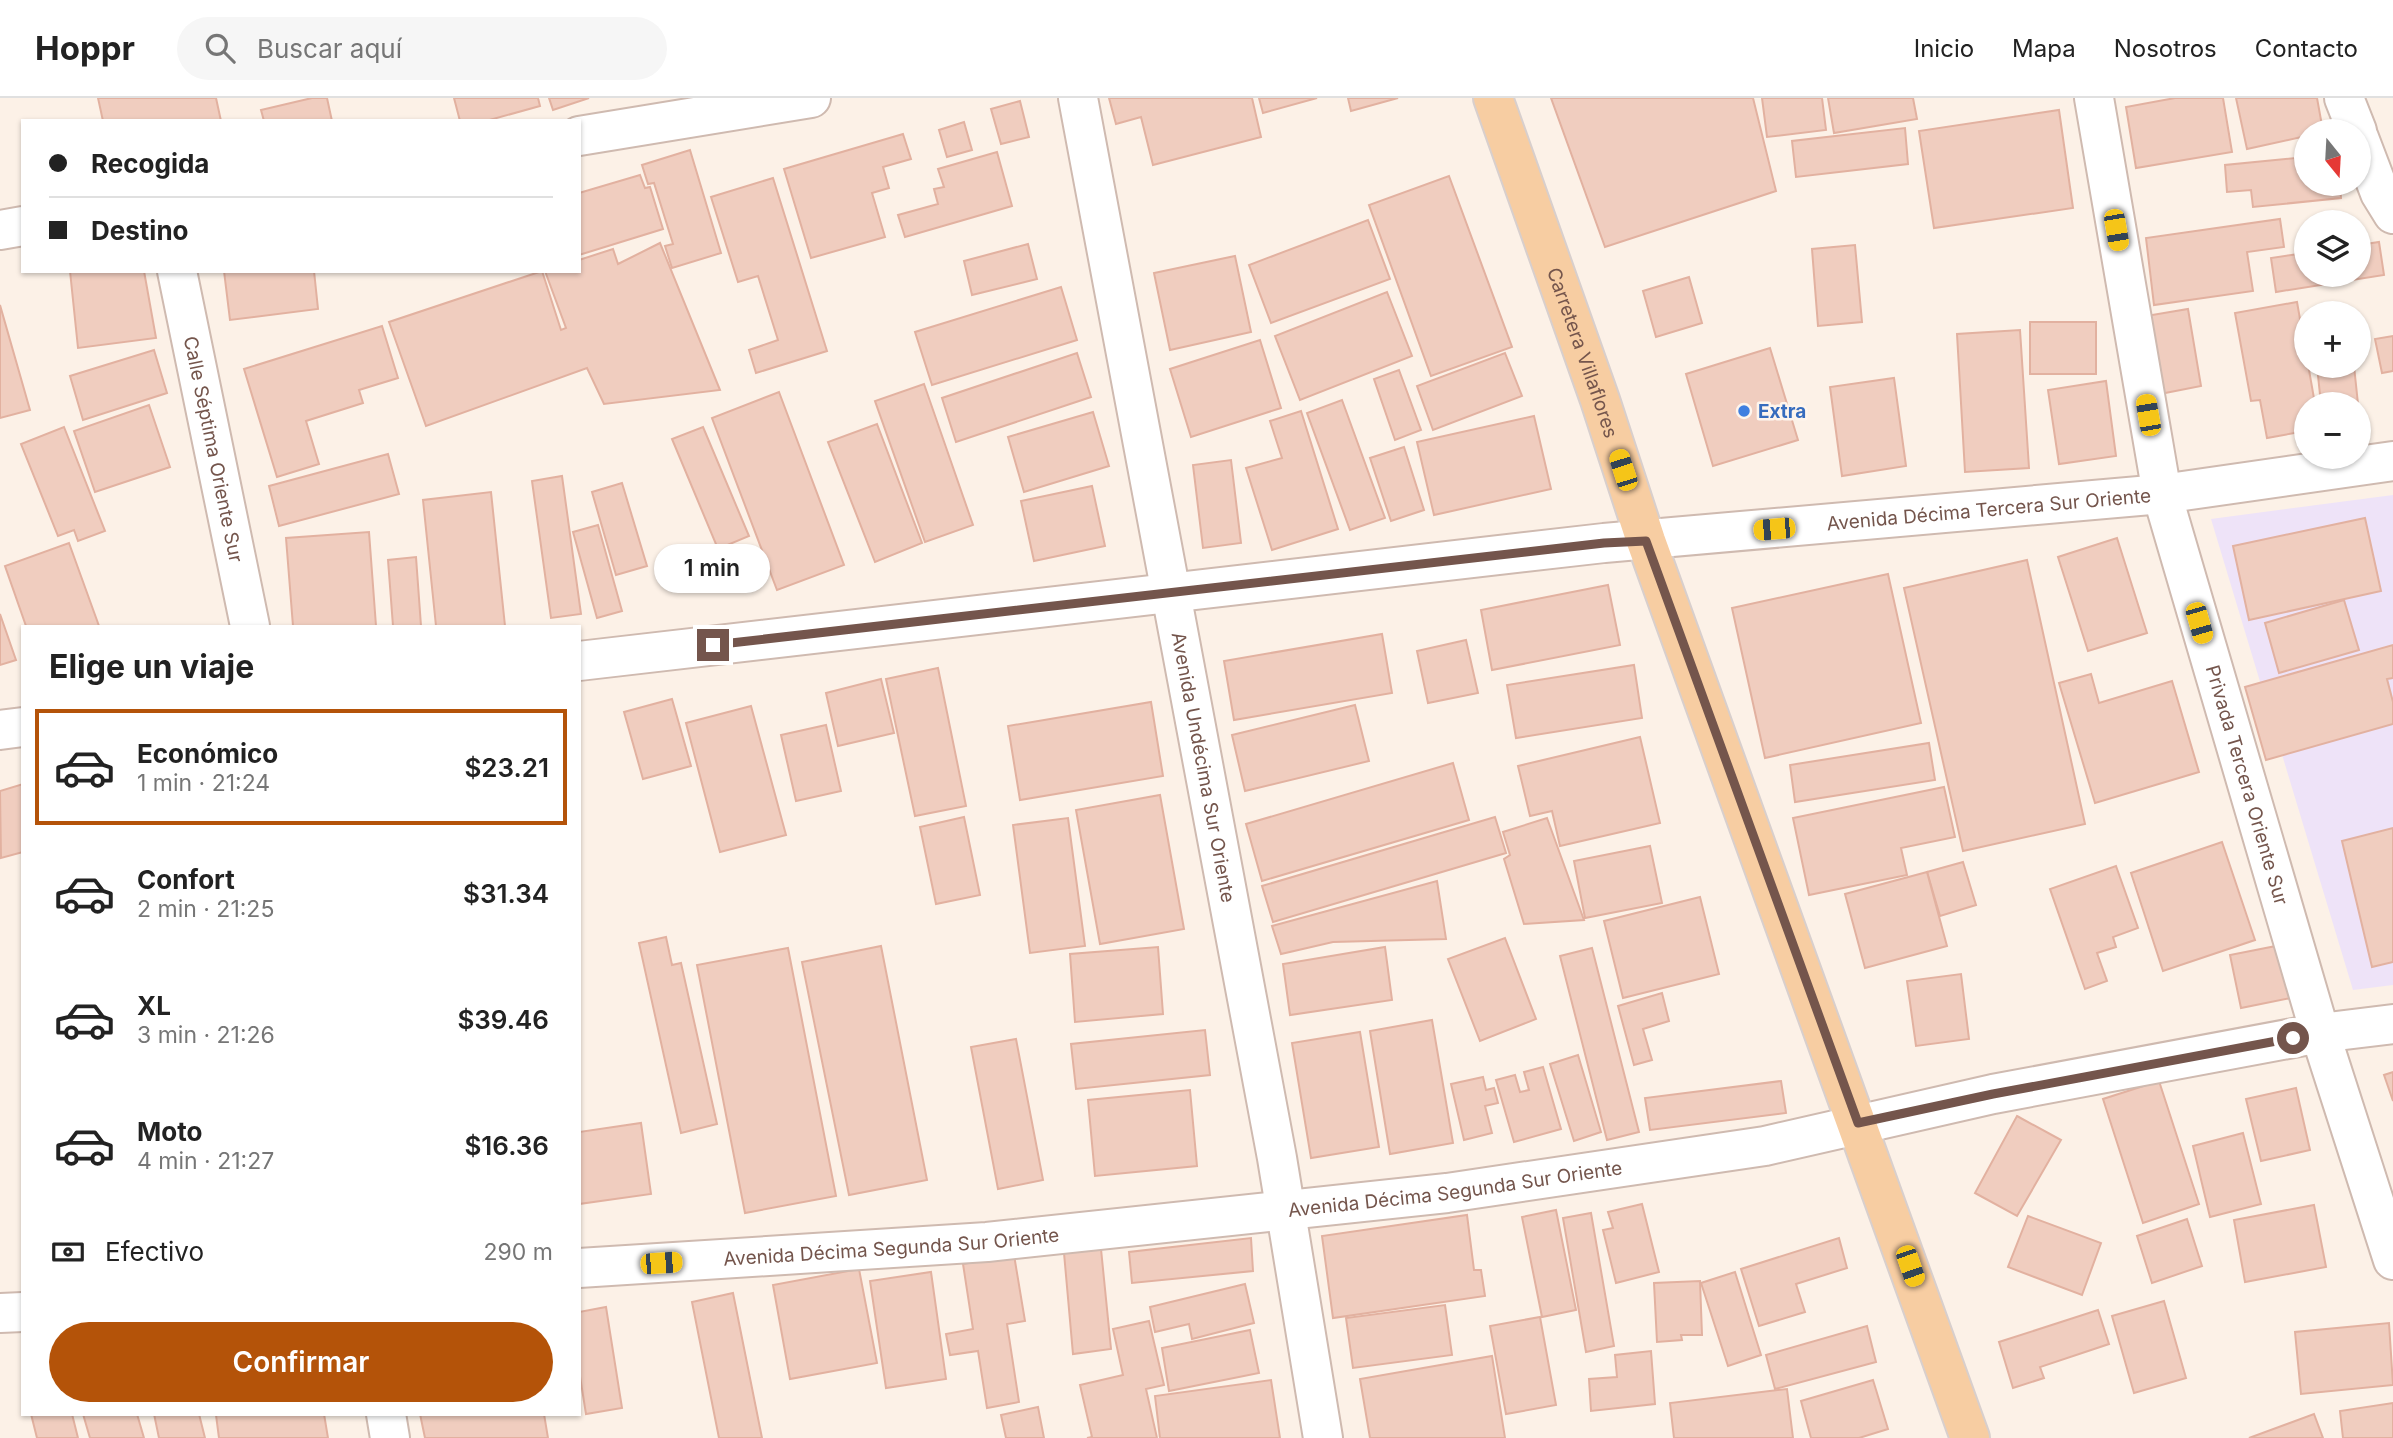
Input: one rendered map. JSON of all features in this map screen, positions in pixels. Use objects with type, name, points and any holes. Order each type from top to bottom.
[{"type":"main road","name":"Carretera Villaflores","points":[[1493,98],[1600,400],[1646,541],[1970,1438]]},
{"type":"street","points":[[581,136],[811,98]]},
{"type":"street","name":"Avenida Undécima Sur Oriente","points":[[1078,98],[1286,1212],[1323,1438]]},
{"type":"street","name":"Privada Tercera Oriente Sur","points":[[2094,98],[2162,494],[2320,1033],[2393,1260]]},
{"type":"street","points":[[2344,98],[2352,119]]},
{"type":"street","points":[[2371,171],[2379,193],[2393,214]]},
{"type":"street","points":[[0,230],[21,226]]},
{"type":"street","name":"Calle Séptima Oriente Sur","points":[[177,273],[250,625]]},
{"type":"street","name":"Avenida Décima Tercera Sur Oriente","points":[[581,661],[1604,543],[2162,494],[2393,461]]},
{"type":"street","points":[[0,730],[21,727]]},
{"type":"street","name":"Avenida Décima Segunda Sur Oriente","points":[[581,1268],[987,1242],[1447,1193],[1765,1146],[1993,1094],[2320,1033],[2393,1024]]},
{"type":"street","points":[[0,1313],[21,1312]]},
{"type":"street","points":[[386,1416],[390,1438]]},
{"type":"shaded area","points":[[2393,495],[2393,985],[2353,990],[2211,519]]},
{"type":"building","points":[[98,98],[216,98],[221,119],[103,119]]},
{"type":"building","points":[[312,98],[327,98],[332,119],[263,119],[261,110]]},
{"type":"building","points":[[454,98],[538,98],[540,106],[493,119],[459,119]]},
{"type":"building","points":[[549,98],[589,98],[553,110]]},
{"type":"building","points":[[1109,98],[1252,98],[1261,137],[1153,165],[1141,117],[1116,124]]},
{"type":"building","points":[[1259,98],[1317,98],[1263,113]]},
{"type":"building","points":[[1348,98],[1398,98],[1351,111]]},
{"type":"building","points":[[1551,98],[1753,98],[1776,191],[1605,247]]},
{"type":"building","points":[[1762,98],[1822,98],[1826,130],[1767,137]]},
{"type":"building","points":[[1828,98],[1913,98],[1917,119],[1834,133]]},
{"type":"building","points":[[2175,98],[2223,98],[2232,152],[2136,168],[2126,107]]},
{"type":"building","points":[[2236,98],[2317,98],[2321,119],[2294,119],[2294,139],[2247,149]]},
{"type":"building","points":[[1020,101],[1029,137],[1001,144],[991,109]]},
{"type":"building","points":[[2059,110],[2073,208],[1934,228],[1919,131]]},
{"type":"building","points":[[964,122],[972,150],[947,157],[939,130]]},
{"type":"building","points":[[1905,128],[1908,164],[1796,177],[1792,141]]},
{"type":"building","points":[[903,134],[911,159],[883,167],[889,188],[872,193],[885,237],[811,258],[784,169]]},
{"type":"building","points":[[690,150],[721,253],[672,268],[665,246],[673,244],[654,183],[648,184],[642,165]]},
{"type":"building","points":[[997,152],[1012,206],[905,237],[898,215],[938,204],[934,189],[944,187],[938,169]]},
{"type":"building","points":[[2294,158],[2294,196],[2341,198],[2253,207],[2251,190],[2227,192],[2225,165]]},
{"type":"building","points":[[640,175],[645,188],[650,187],[663,229],[581,254],[581,192]]},
{"type":"building","points":[[1449,176],[1512,347],[1431,376],[1369,205]]},
{"type":"building","points":[[773,178],[827,351],[756,373],[749,350],[778,340],[758,276],[738,282],[711,197]]},
{"type":"building","points":[[2280,219],[2284,247],[2247,252],[2253,291],[2154,305],[2146,238]]},
{"type":"building","points":[[1368,220],[1390,279],[1271,323],[1249,265]]},
{"type":"building","points":[[2379,242],[2384,275],[2371,277],[2371,243]]},
{"type":"building","points":[[660,243],[720,390],[604,404],[587,368],[426,426],[389,322],[543,273],[561,330],[566,328],[546,273],[581,273],[581,259],[613,249],[618,264]]},
{"type":"building","points":[[1028,244],[1037,279],[972,295],[964,261]]},
{"type":"building","points":[[1855,245],[1862,322],[1818,326],[1812,249]]},
{"type":"building","points":[[2294,255],[2294,287],[2308,287],[2276,292],[2271,258]]},
{"type":"building","points":[[1235,256],[1251,332],[1170,350],[1154,273]]},
{"type":"building","points":[[70,273],[144,273],[156,338],[78,348]]},
{"type":"building","points":[[224,273],[314,273],[318,309],[230,320]]},
{"type":"building","points":[[1689,277],[1702,323],[1656,337],[1643,291]]},
{"type":"building","points":[[1061,287],[1077,340],[932,385],[915,332]]},
{"type":"building","points":[[1387,292],[1412,356],[1300,400],[1275,336]]},
{"type":"building","points":[[2294,303],[2294,378],[2310,378],[2313,392],[2294,392],[2294,433],[2267,438],[2260,400],[2251,401],[2235,313]]},
{"type":"building","points":[[0,305],[30,410],[0,418]]},
{"type":"building","points":[[2188,309],[2201,386],[2160,394],[2146,316]]},
{"type":"building","points":[[2030,322],[2096,322],[2096,374],[2030,374]]},
{"type":"building","points":[[382,326],[398,378],[359,390],[363,403],[306,421],[319,464],[277,477],[244,369]]},
{"type":"building","points":[[2020,330],[2029,468],[1965,472],[1957,334]]},
{"type":"building","points":[[2393,336],[2393,371],[2382,373],[2375,339]]},
{"type":"building","points":[[1260,340],[1281,408],[1191,437],[1170,369]]},
{"type":"building","points":[[1770,348],[1798,440],[1713,466],[1686,374]]},
{"type":"building","points":[[154,350],[167,393],[83,420],[70,376]]},
{"type":"building","points":[[1077,353],[1091,397],[956,442],[942,398]]},
{"type":"building","points":[[1505,353],[1522,396],[1433,430],[1417,386]]},
{"type":"building","points":[[1399,370],[1421,430],[1395,440],[1374,379]]},
{"type":"building","points":[[1894,378],[1906,466],[1842,476],[1830,387]]},
{"type":"building","points":[[2318,378],[2355,378],[2357,392],[2320,392]]},
{"type":"building","points":[[2106,381],[2116,456],[2059,464],[2048,390]]},
{"type":"building","points":[[924,384],[973,525],[925,542],[875,401]]},
{"type":"building","points":[[779,392],[844,565],[777,590],[712,418]]},
{"type":"building","points":[[1342,400],[1385,518],[1350,530],[1307,413]]},
{"type":"building","points":[[149,405],[170,467],[95,492],[74,431]]},
{"type":"building","points":[[1301,411],[1338,529],[1272,550],[1246,468],[1282,458],[1270,421]]},
{"type":"building","points":[[1093,412],[1109,466],[1024,492],[1008,437]]},
{"type":"building","points":[[1534,416],[1551,489],[1434,515],[1417,442]]},
{"type":"building","points":[[877,424],[922,543],[875,562],[828,442]]},
{"type":"building","points":[[64,427],[105,531],[78,541],[74,530],[58,536],[21,444]]},
{"type":"building","points":[[703,427],[749,536],[718,549],[672,439]]},
{"type":"building","points":[[1404,447],[1424,510],[1391,521],[1370,458]]},
{"type":"building","points":[[388,454],[399,494],[279,526],[269,486]]},
{"type":"building","points":[[1231,460],[1241,543],[1203,548],[1193,465]]},
{"type":"building","points":[[562,476],[581,614],[551,618],[532,481]]},
{"type":"building","points":[[622,483],[647,566],[616,575],[592,492]]},
{"type":"building","points":[[1092,486],[1105,546],[1034,561],[1021,501]]},
{"type":"building","points":[[491,492],[505,625],[436,625],[423,500]]},
{"type":"building","points":[[2365,518],[2381,591],[2249,620],[2233,546]]},
{"type":"building","points":[[598,525],[622,611],[597,618],[573,532]]},
{"type":"building","points":[[369,532],[376,625],[293,625],[286,538]]},
{"type":"building","points":[[2117,538],[2147,633],[2088,651],[2058,557]]},
{"type":"building","points":[[69,543],[99,625],[26,625],[5,566]]},
{"type":"building","points":[[416,557],[421,625],[393,625],[388,560]]},
{"type":"building","points":[[2027,560],[2085,824],[1963,851],[1904,588]]},
{"type":"building","points":[[1888,574],[1921,723],[1765,758],[1732,608]]},
{"type":"building","points":[[1608,585],[1620,645],[1492,670],[1481,610]]},
{"type":"building","points":[[2344,600],[2359,650],[2279,673],[2265,623]]},
{"type":"building","points":[[0,614],[16,660],[0,665]]},
{"type":"building","points":[[1382,634],[1392,693],[1234,720],[1224,661]]},
{"type":"building","points":[[1466,640],[1478,693],[1428,703],[1417,651]]},
{"type":"building","points":[[2393,645],[2393,678],[2387,679],[2393,702],[2393,724],[2266,760],[2245,687]]},
{"type":"building","points":[[1634,665],[1642,718],[1516,738],[1507,685]]},
{"type":"building","points":[[938,668],[966,806],[915,816],[886,679]]},
{"type":"building","points":[[2091,674],[2099,703],[2172,681],[2199,772],[2095,803],[2059,683]]},
{"type":"building","points":[[881,679],[894,733],[838,746],[826,693]]},
{"type":"building","points":[[672,699],[691,766],[643,779],[624,712]]},
{"type":"building","points":[[1151,702],[1163,776],[1020,800],[1008,726]]},
{"type":"building","points":[[1355,705],[1369,761],[1245,791],[1232,735]]},
{"type":"building","points":[[751,706],[786,835],[720,852],[686,723]]},
{"type":"building","points":[[826,725],[841,791],[796,801],[781,735]]},
{"type":"building","points":[[1640,737],[1660,823],[1560,846],[1552,811],[1530,816],[1518,766]]},
{"type":"building","points":[[1929,743],[1935,780],[1795,802],[1790,765]]},
{"type":"building","points":[[1453,763],[1469,820],[1262,881],[1246,824]]},
{"type":"building","points":[[21,785],[21,853],[1,858],[0,791]]},
{"type":"building","points":[[1944,787],[1955,837],[1901,848],[1907,875],[1809,895],[1793,818]]},
{"type":"building","points":[[1160,795],[1184,929],[1100,944],[1076,810]]},
{"type":"building","points":[[964,817],[980,895],[936,904],[920,827]]},
{"type":"building","points":[[1495,817],[1506,853],[1273,922],[1262,886]]},
{"type":"building","points":[[1068,818],[1085,946],[1030,953],[1013,825]]},
{"type":"building","points":[[1547,818],[1584,920],[1524,924],[1504,859],[1510,855],[1503,832]]},
{"type":"building","points":[[2393,828],[2393,962],[2372,967],[2342,841]]},
{"type":"building","points":[[2222,842],[2255,940],[2163,971],[2131,873]]},
{"type":"building","points":[[1650,846],[1662,903],[1585,918],[1574,861]]},
{"type":"building","points":[[1963,862],[1976,905],[1940,916],[1927,872]]},
{"type":"building","points":[[2116,866],[2138,928],[2113,937],[2116,947],[2097,953],[2107,981],[2085,989],[2050,889]]},
{"type":"building","points":[[1927,872],[1947,946],[1865,968],[1845,894]]},
{"type":"building","points":[[1437,881],[1446,939],[1333,942],[1281,954],[1272,926]]},
{"type":"building","points":[[1700,897],[1719,974],[1623,998],[1604,921]]},
{"type":"building","points":[[666,937],[672,965],[681,963],[717,1124],[681,1133],[639,943]]},
{"type":"building","points":[[1505,938],[1536,1019],[1480,1041],[1448,959]]},
{"type":"building","points":[[2281,945],[2291,998],[2241,1008],[2230,955]]},
{"type":"building","points":[[881,946],[927,1180],[849,1195],[802,962]]},
{"type":"building","points":[[1158,947],[1163,1014],[1075,1022],[1070,954]]},
{"type":"building","points":[[1385,947],[1392,1000],[1290,1015],[1283,964]]},
{"type":"building","points":[[788,948],[836,1196],[745,1213],[697,965]]},
{"type":"building","points":[[1592,948],[1639,1132],[1607,1140],[1560,956]]},
{"type":"building","points":[[1961,974],[1969,1039],[1916,1046],[1907,981]]},
{"type":"building","points":[[1662,993],[1669,1021],[1643,1029],[1652,1060],[1634,1065],[1618,1006]]},
{"type":"building","points":[[1432,1020],[1453,1143],[1390,1154],[1370,1031]]},
{"type":"building","points":[[1205,1030],[1210,1075],[1076,1089],[1071,1044]]},
{"type":"building","points":[[1360,1032],[1379,1147],[1311,1158],[1292,1043]]},
{"type":"building","points":[[1016,1039],[1043,1180],[998,1189],[971,1047]]},
{"type":"building","points":[[1578,1055],[1601,1132],[1574,1141],[1550,1064]]},
{"type":"building","points":[[1543,1067],[1561,1129],[1514,1142],[1496,1080],[1515,1075],[1520,1092],[1529,1090],[1524,1072]]},
{"type":"building","points":[[2393,1072],[2393,1101],[2384,1075]]},
{"type":"building","points":[[1483,1077],[1486,1090],[1494,1088],[1498,1103],[1485,1106],[1492,1133],[1464,1140],[1451,1084]]},
{"type":"building","points":[[1781,1081],[1786,1113],[1650,1130],[1645,1098]]},
{"type":"building","points":[[2159,1081],[2199,1204],[2143,1223],[2103,1099]]},
{"type":"building","points":[[2296,1088],[2310,1150],[2261,1161],[2246,1099]]},
{"type":"building","points":[[1190,1090],[1197,1166],[1095,1176],[1088,1100]]},
{"type":"building","points":[[2017,1116],[2061,1140],[2017,1216],[1975,1193]]},
{"type":"building","points":[[641,1123],[651,1194],[581,1204],[581,1132]]},
{"type":"building","points":[[2243,1133],[2261,1204],[2210,1217],[2193,1146]]},
{"type":"building","points":[[1642,1204],[1659,1272],[1616,1283],[1603,1230],[1613,1228],[1608,1212]]},
{"type":"building","points":[[2314,1205],[2326,1267],[2245,1282],[2234,1220]]},
{"type":"building","points":[[1556,1210],[1576,1310],[1542,1317],[1522,1217]]},
{"type":"building","points":[[1591,1213],[1614,1346],[1586,1352],[1563,1218]]},
{"type":"building","points":[[1467,1215],[1474,1270],[1481,1270],[1485,1296],[1333,1318],[1322,1236]]},
{"type":"building","points":[[2028,1216],[2101,1243],[2082,1295],[2008,1267]]},
{"type":"building","points":[[2187,1219],[2202,1266],[2152,1283],[2137,1236]]},
{"type":"building","points":[[1251,1238],[1253,1271],[1132,1283],[1129,1252]]},
{"type":"building","points":[[1839,1238],[1847,1268],[1796,1284],[1805,1312],[1759,1326],[1741,1269]]},
{"type":"building","points":[[1101,1249],[1111,1349],[1073,1354],[1064,1253]]},
{"type":"building","points":[[1014,1255],[1025,1321],[1007,1324],[1019,1402],[987,1408],[978,1351],[950,1355],[946,1334],[973,1329],[963,1264]]},
{"type":"building","points":[[859,1269],[877,1363],[790,1379],[773,1285]]},
{"type":"building","points":[[931,1272],[946,1379],[886,1388],[870,1281]]},
{"type":"building","points":[[1735,1272],[1761,1355],[1728,1366],[1701,1283]]},
{"type":"building","points":[[1700,1281],[1702,1335],[1681,1335],[1682,1340],[1657,1342],[1654,1283]]},
{"type":"building","points":[[1245,1284],[1254,1323],[1192,1339],[1189,1324],[1155,1332],[1150,1307]]},
{"type":"building","points":[[733,1293],[762,1438],[719,1438],[692,1302]]},
{"type":"building","points":[[2164,1301],[2186,1378],[2134,1393],[2112,1316]]},
{"type":"building","points":[[1445,1305],[1452,1355],[1353,1368],[1346,1318]]},
{"type":"building","points":[[606,1307],[622,1408],[586,1414],[581,1383],[581,1312]]},
{"type":"building","points":[[2098,1310],[2109,1344],[2040,1367],[2044,1378],[2013,1388],[1999,1342]]},
{"type":"building","points":[[1540,1317],[1556,1405],[1506,1414],[1490,1326]]},
{"type":"building","points":[[1149,1321],[1164,1385],[1146,1389],[1157,1438],[1087,1438],[1092,1437],[1080,1385],[1123,1375],[1113,1329]]},
{"type":"building","points":[[2389,1323],[2393,1385],[2301,1394],[2295,1332]]},
{"type":"building","points":[[1867,1326],[1876,1362],[1775,1389],[1766,1355]]},
{"type":"building","points":[[1250,1330],[1259,1373],[1169,1391],[1162,1348]]},
{"type":"building","points":[[1651,1351],[1655,1404],[1591,1411],[1589,1379],[1617,1377],[1615,1355]]},
{"type":"building","points":[[1492,1356],[1505,1438],[1370,1438],[1360,1379]]},
{"type":"building","points":[[1271,1380],[1280,1438],[1160,1438],[1155,1396]]},
{"type":"building","points":[[1873,1380],[1888,1429],[1859,1438],[1811,1438],[1801,1401]]},
{"type":"building","points":[[1787,1389],[1793,1438],[1674,1438],[1670,1403]]},
{"type":"building","points":[[2393,1403],[2393,1438],[2343,1438],[2340,1411]]},
{"type":"building","points":[[1038,1407],[1044,1438],[1006,1438],[1001,1415]]},
{"type":"building","points":[[2314,1414],[2323,1438],[2249,1438]]},
{"type":"building","points":[[32,1416],[72,1416],[78,1438],[37,1438]]},
{"type":"building","points":[[84,1416],[138,1416],[144,1438],[90,1438]]},
{"type":"building","points":[[154,1416],[200,1416],[205,1438],[159,1438]]},
{"type":"building","points":[[216,1416],[324,1416],[328,1438],[219,1438]]},
{"type":"building","points":[[420,1416],[544,1416],[548,1438],[425,1438]]},
{"type":"place","name":"Extra","points":[[1744,411]]},
{"type":"route","points":[[713,645],[1604,543],[1646,541],[1858,1123],[1993,1094],[2293,1038]]}]
